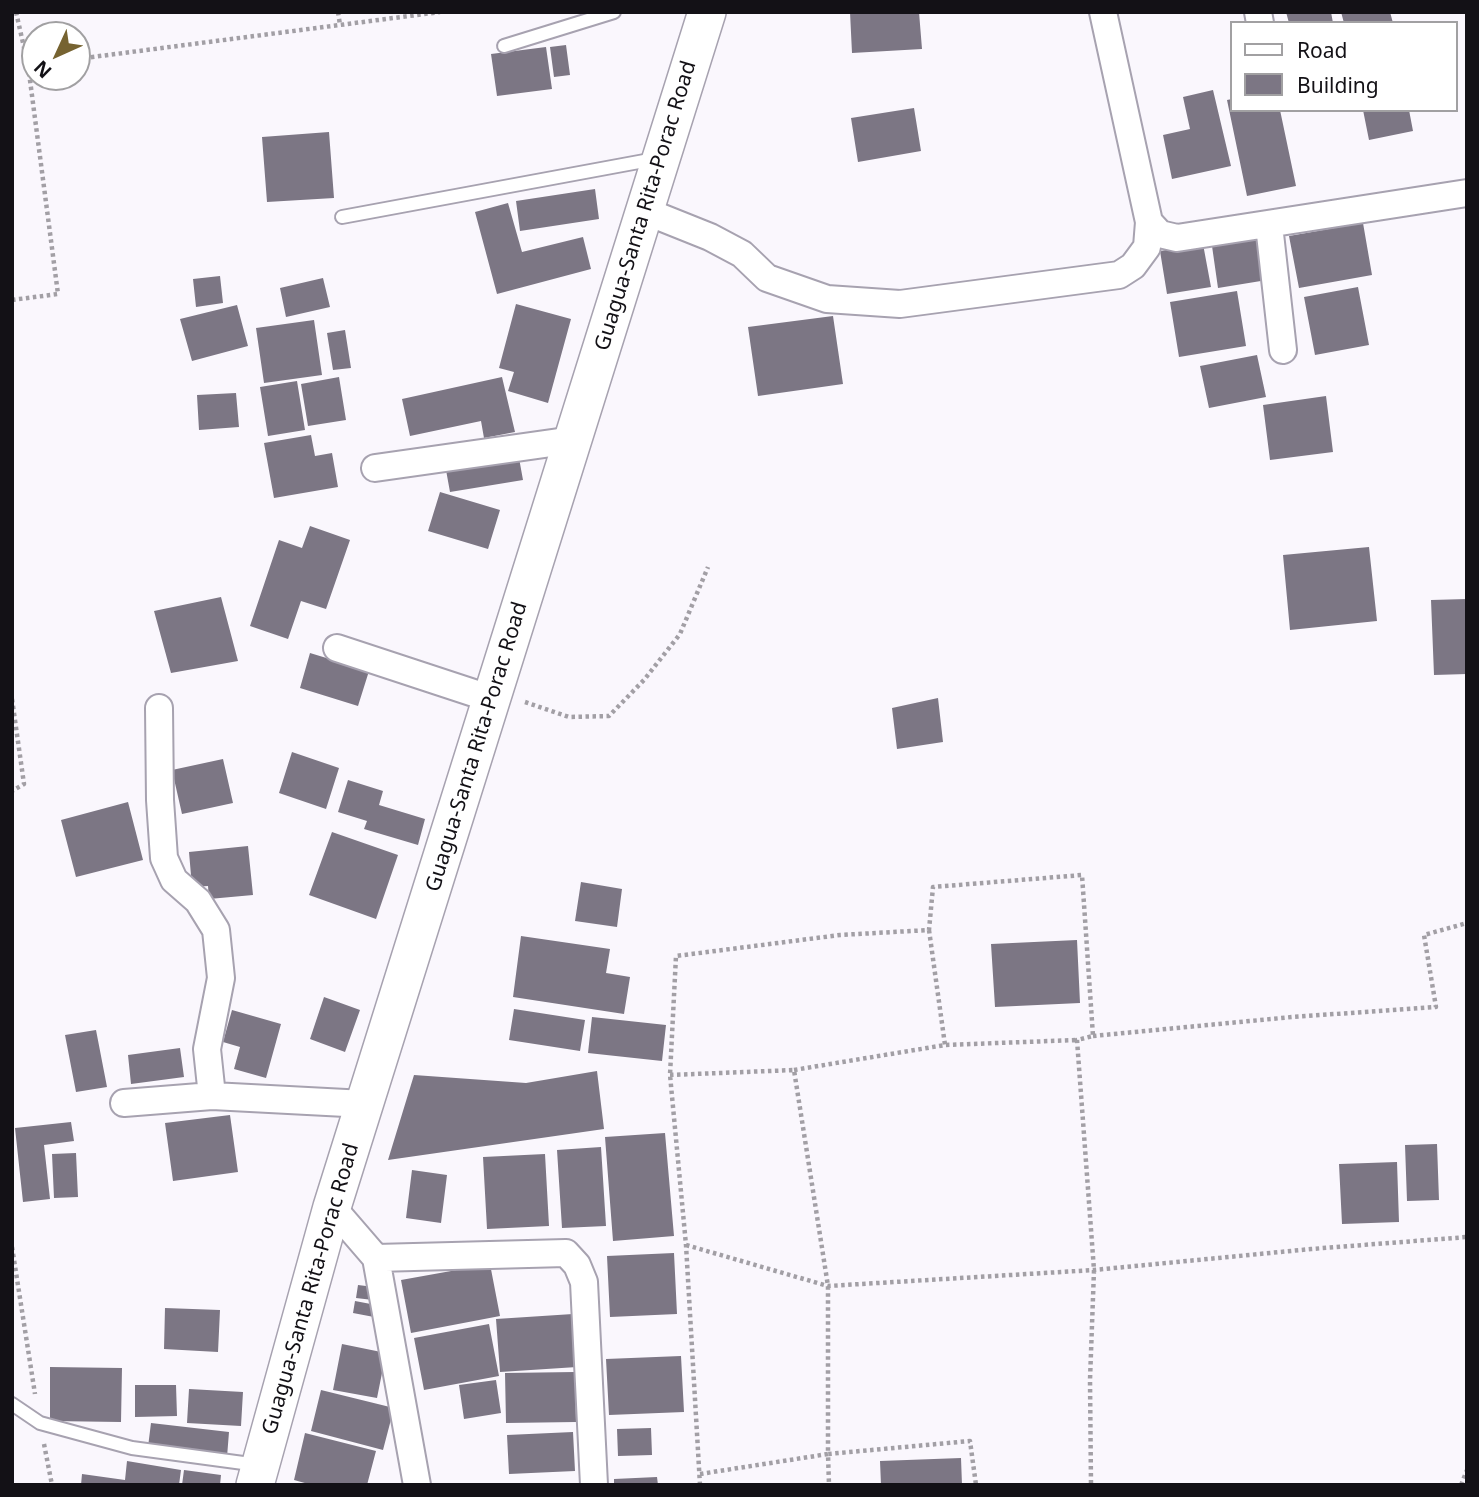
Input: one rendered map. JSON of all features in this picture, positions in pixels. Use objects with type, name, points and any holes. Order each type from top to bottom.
[{"type":"main road","name":"Guagua-Santa Rita-Porac Road","points":[[258,1475],[332,1207],[707,12]]},
{"type":"street","points":[[645,211],[709,237],[742,254],[767,278],[827,299],[900,304],[1119,275],[1133,266],[1146,247],[1149,222],[1104,12]]},
{"type":"street","points":[[1149,222],[1160,234],[1177,238],[1467,193]]},
{"type":"street","points":[[1269,225],[1283,350]]},
{"type":"street","points":[[375,468],[573,440]]},
{"type":"street","points":[[337,648],[493,695]]},
{"type":"street","points":[[159,708],[163,858],[174,880],[198,901],[216,930],[221,978],[207,1049],[212,1096]]},
{"type":"street","points":[[124,1103],[212,1096],[365,1104]]},
{"type":"street","points":[[332,1207],[376,1258],[417,1485]]},
{"type":"street","points":[[376,1258],[566,1253],[577,1265],[584,1282],[594,1485]]},
{"type":"lane","points":[[504,46],[614,12]]},
{"type":"lane","points":[[342,217],[662,158]]},
{"type":"lane","points":[[12,1404],[40,1423],[132,1448],[258,1475]]},
{"type":"path","points":[[16,12],[21,34]]},
{"type":"path","points":[[338,12],[340,25]]},
{"type":"path","points":[[91,57],[440,12]]},
{"type":"path","points":[[12,300],[58,294],[31,91]]},
{"type":"path","points":[[493,695],[569,717],[609,716],[644,680],[680,634],[708,566]]},
{"type":"path","points":[[12,699],[24,784],[12,791]]},
{"type":"path","points":[[945,1045],[929,930],[933,887],[1082,875],[1093,1036]]},
{"type":"path","points":[[670,1075],[794,1070],[945,1045],[1077,1040],[1093,1036],[1292,1017],[1436,1007],[1424,935],[1467,923]]},
{"type":"path","points":[[700,1485],[686,1245],[670,1075],[676,956],[840,935],[929,930]]},
{"type":"path","points":[[1077,1040],[1094,1269],[1090,1380],[1091,1485]]},
{"type":"path","points":[[794,1070],[828,1286],[829,1485]]},
{"type":"path","points":[[686,1245],[828,1286],[1094,1269],[1467,1237]]},
{"type":"path","points":[[12,1247],[52,1485]]},
{"type":"path","points":[[700,1474],[828,1454],[970,1441],[976,1485]]},
{"type":"path","points":[[1461,1485],[1467,1470]]},
{"type":"building","points":[[850,12],[919,12],[922,49],[852,53]]},
{"type":"building","points":[[1286,12],[1331,12],[1333,21],[1288,21]]},
{"type":"building","points":[[1341,12],[1390,12],[1392,21],[1343,21]]},
{"type":"building","points":[[566,45],[570,75],[554,77],[550,47]]},
{"type":"building","points":[[546,47],[552,89],[497,96],[491,54]]},
{"type":"building","points":[[1213,90],[1231,166],[1172,179],[1163,135],[1190,129],[1183,97]]},
{"type":"building","points":[[1230,99],[1230,112],[1280,112],[1296,186],[1247,196],[1227,100]]},
{"type":"building","points":[[914,108],[921,151],[858,162],[851,118]]},
{"type":"building","points":[[1363,112],[1409,112],[1413,131],[1369,140]]},
{"type":"building","points":[[329,132],[334,198],[267,202],[262,137]]},
{"type":"building","points":[[595,189],[599,219],[520,231],[516,201]]},
{"type":"building","points":[[508,203],[522,252],[583,237],[591,269],[497,294],[475,212]]},
{"type":"building","points":[[1363,223],[1372,275],[1299,288],[1289,236]]},
{"type":"building","points":[[1259,231],[1267,280],[1218,288],[1211,239]]},
{"type":"building","points":[[1203,244],[1211,287],[1167,294],[1160,251]]},
{"type":"building","points":[[220,276],[223,303],[196,307],[193,279]]},
{"type":"building","points":[[323,278],[330,307],[286,317],[280,288]]},
{"type":"building","points":[[1358,287],[1369,345],[1315,355],[1304,297]]},
{"type":"building","points":[[1237,291],[1246,346],[1179,357],[1170,302]]},
{"type":"building","points":[[516,304],[571,319],[548,403],[508,391],[514,372],[499,368]]},
{"type":"building","points":[[237,305],[248,346],[192,361],[180,319]]},
{"type":"building","points":[[833,316],[843,384],[758,396],[748,327]]},
{"type":"building","points":[[314,320],[322,375],[264,383],[256,328]]},
{"type":"building","points":[[345,330],[351,368],[333,370],[327,333]]},
{"type":"building","points":[[1257,355],[1266,397],[1209,408],[1200,366]]},
{"type":"building","points":[[339,377],[346,420],[308,426],[301,384]]},
{"type":"building","points":[[502,377],[515,432],[484,438],[481,421],[410,436],[402,399]]},
{"type":"building","points":[[297,381],[305,430],[268,436],[260,387]]},
{"type":"building","points":[[236,393],[239,427],[199,430],[197,395]]},
{"type":"building","points":[[1326,396],[1333,452],[1270,460],[1263,405]]},
{"type":"building","points":[[311,435],[315,456],[332,453],[338,487],[274,498],[264,443]]},
{"type":"building","points":[[519,458],[523,480],[450,492],[446,470]]},
{"type":"building","points":[[440,492],[500,510],[488,549],[428,531]]},
{"type":"building","points":[[310,526],[350,540],[326,609],[301,601],[288,639],[250,626],[279,540],[302,548]]},
{"type":"building","points":[[1369,547],[1377,621],[1290,630],[1283,555]]},
{"type":"building","points":[[221,597],[238,661],[171,673],[154,611]]},
{"type":"building","points":[[1467,599],[1467,674],[1434,675],[1431,600]]},
{"type":"building","points":[[310,653],[369,671],[358,706],[300,688]]},
{"type":"building","points":[[938,698],[943,742],[897,749],[892,708]]},
{"type":"building","points":[[292,752],[339,768],[326,809],[279,793]]},
{"type":"building","points":[[223,759],[233,803],[182,814],[172,770]]},
{"type":"building","points":[[348,780],[383,791],[379,805],[425,819],[418,845],[364,829],[367,821],[338,812]]},
{"type":"building","points":[[128,802],[143,860],[76,877],[61,820]]},
{"type":"building","points":[[332,832],[398,855],[376,919],[309,895]]},
{"type":"building","points":[[248,846],[253,895],[209,899],[208,886],[192,887],[189,852]]},
{"type":"building","points":[[581,882],[622,889],[617,927],[575,921]]},
{"type":"building","points":[[521,936],[610,949],[606,973],[630,977],[624,1014],[513,997]]},
{"type":"building","points":[[1077,940],[1080,1003],[995,1007],[991,944]]},
{"type":"building","points":[[324,997],[360,1010],[345,1052],[310,1039]]},
{"type":"building","points":[[514,1009],[585,1020],[580,1051],[509,1040]]},
{"type":"building","points":[[232,1010],[281,1024],[266,1078],[234,1069],[240,1047],[223,1042]]},
{"type":"building","points":[[592,1017],[666,1025],[662,1061],[588,1053]]},
{"type":"building","points":[[96,1030],[107,1087],[76,1092],[65,1035]]},
{"type":"building","points":[[180,1048],[184,1077],[131,1084],[128,1055]]},
{"type":"building","points":[[597,1071],[604,1129],[388,1160],[414,1075],[526,1083]]},
{"type":"building","points":[[230,1115],[238,1172],[173,1181],[165,1123]]},
{"type":"building","points":[[71,1122],[74,1141],[44,1145],[50,1199],[23,1202],[15,1128]]},
{"type":"building","points":[[665,1133],[674,1236],[613,1241],[605,1137]]},
{"type":"building","points":[[1437,1144],[1439,1200],[1407,1201],[1405,1145]]},
{"type":"building","points":[[601,1147],[606,1226],[562,1228],[557,1150]]},
{"type":"building","points":[[76,1153],[78,1197],[54,1198],[52,1154]]},
{"type":"building","points":[[545,1154],[549,1226],[487,1229],[483,1157]]},
{"type":"building","points":[[1397,1162],[1399,1222],[1342,1224],[1339,1164]]},
{"type":"building","points":[[412,1170],[447,1175],[441,1223],[406,1218]]},
{"type":"building","points":[[674,1253],[677,1314],[610,1317],[607,1256]]},
{"type":"building","points":[[490,1264],[500,1316],[411,1333],[401,1280]]},
{"type":"building","points":[[358,1285],[374,1287],[373,1300],[356,1298]]},
{"type":"building","points":[[355,1301],[376,1305],[374,1317],[353,1313]]},
{"type":"building","points":[[165,1308],[220,1310],[218,1352],[164,1349]]},
{"type":"building","points":[[573,1314],[577,1367],[500,1372],[496,1319]]},
{"type":"building","points":[[489,1324],[499,1376],[424,1390],[414,1338]]},
{"type":"building","points":[[342,1344],[386,1353],[377,1398],[333,1390]]},
{"type":"building","points":[[681,1356],[684,1412],[609,1415],[606,1359]]},
{"type":"building","points":[[50,1367],[122,1368],[121,1422],[50,1421]]},
{"type":"building","points":[[575,1372],[576,1422],[506,1423],[505,1373]]},
{"type":"building","points":[[496,1380],[501,1413],[464,1419],[459,1385]]},
{"type":"building","points":[[135,1385],[176,1385],[177,1416],[135,1417]]},
{"type":"building","points":[[189,1389],[243,1392],[241,1426],[187,1423]]},
{"type":"building","points":[[321,1390],[394,1408],[383,1450],[311,1431]]},
{"type":"building","points":[[151,1423],[229,1432],[227,1457],[148,1447]]},
{"type":"building","points":[[651,1428],[652,1455],[618,1456],[617,1429]]},
{"type":"building","points":[[573,1432],[575,1471],[509,1474],[507,1435]]},
{"type":"building","points":[[305,1433],[376,1451],[367,1485],[312,1485],[294,1480]]},
{"type":"building","points":[[961,1458],[962,1485],[881,1485],[880,1461]]},
{"type":"building","points":[[127,1461],[181,1470],[179,1485],[81,1485],[82,1474],[125,1480]]},
{"type":"building","points":[[184,1470],[221,1475],[220,1485],[182,1485]]},
{"type":"building","points":[[657,1477],[658,1485],[614,1485],[614,1479]]}]
